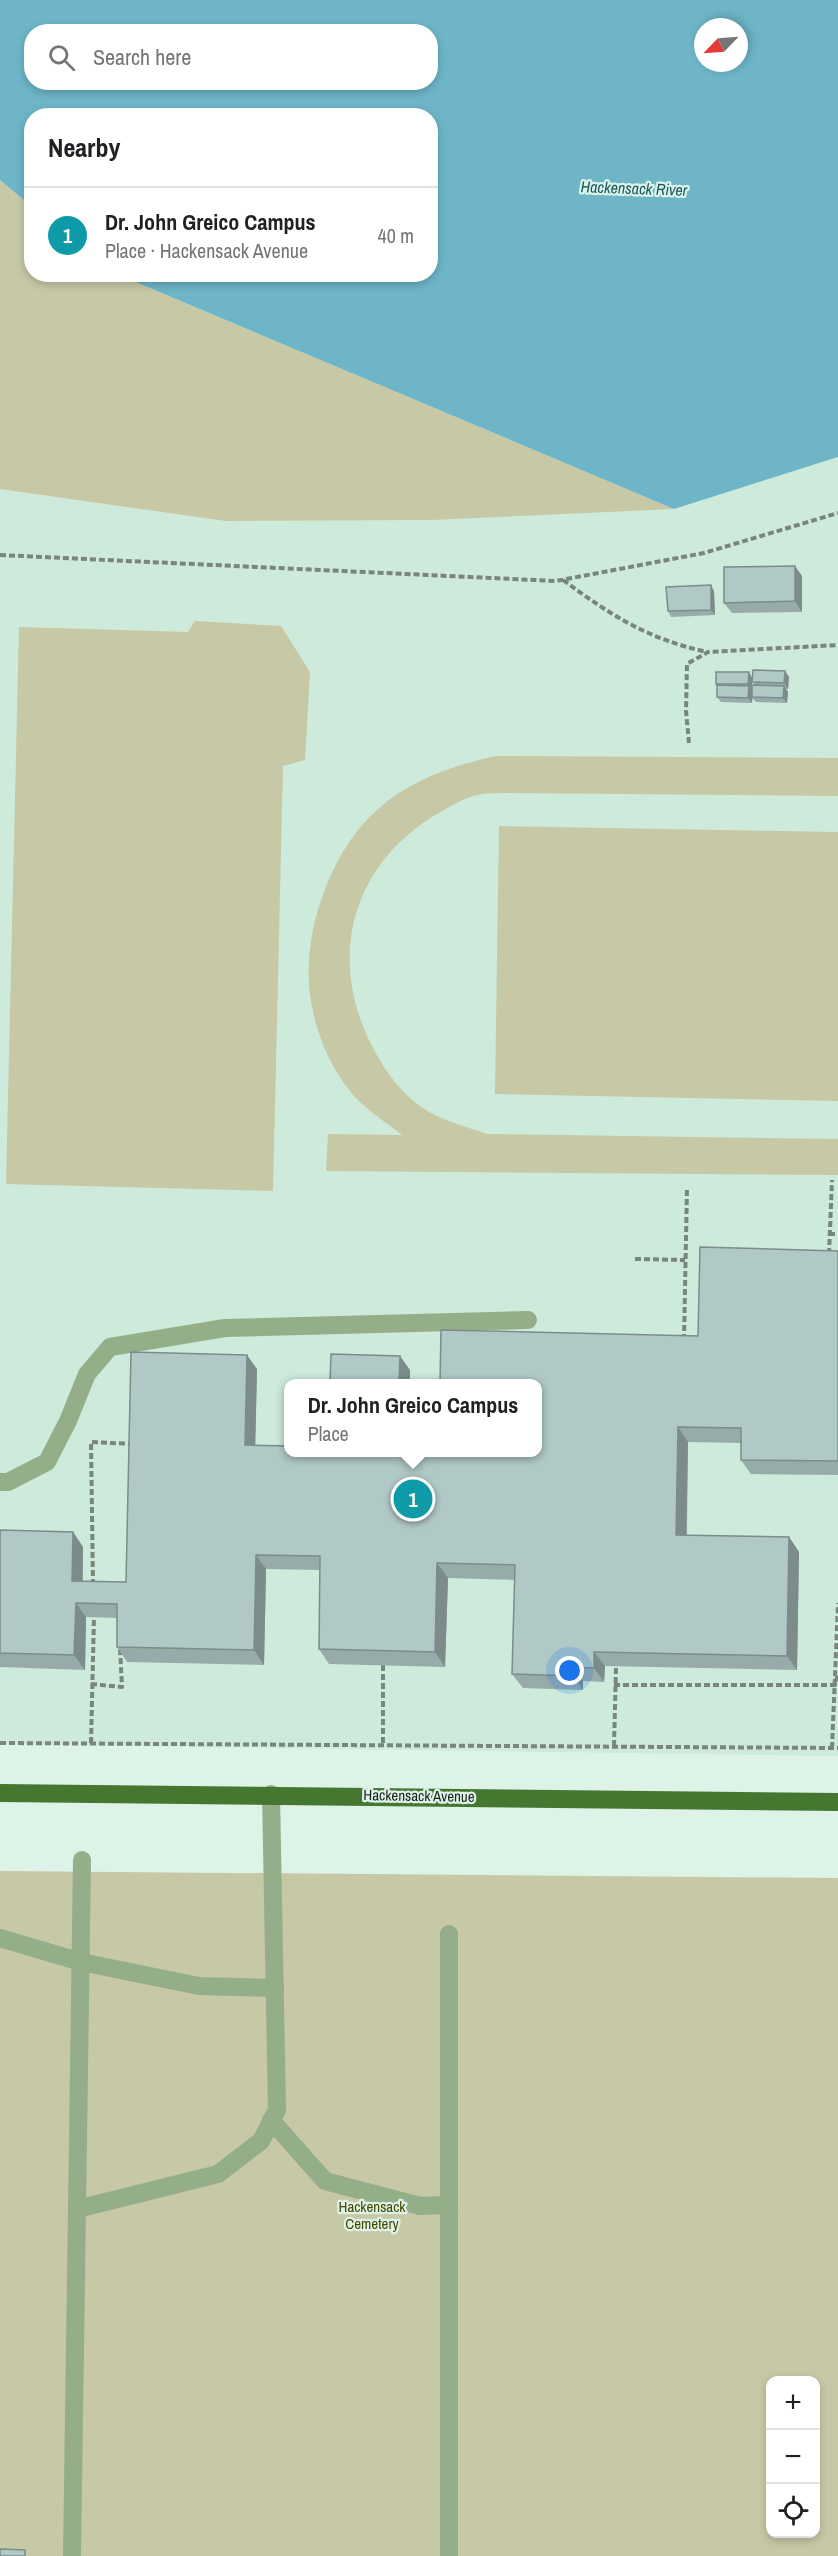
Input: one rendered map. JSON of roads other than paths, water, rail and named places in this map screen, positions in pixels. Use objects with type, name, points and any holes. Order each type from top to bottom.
[{"type":"main road","name":"Hackensack Avenue","points":[[0,1793],[271,1794],[838,1802]]},
{"type":"lane","points":[[0,1482],[8,1482],[47,1462],[87,1374],[110,1347],[225,1328],[528,1320]]},
{"type":"lane","points":[[77,2209],[218,2174],[261,2141],[277,2110],[271,1794]]},
{"type":"lane","points":[[72,2556],[82,1860]]},
{"type":"lane","points":[[449,1934],[449,2556]]},
{"type":"lane","points":[[0,1938],[81,1962],[199,1986],[275,1988]]},
{"type":"lane","points":[[271,2120],[325,2181],[420,2206],[449,2205]]},
{"type":"water","name":"Hackensack River","points":[[0,0],[838,0],[838,457],[674,509],[136,282],[438,282],[438,108],[24,108],[24,200],[0,180]]},
{"type":"place","name":"Dr. John Greico Campus","points":[[413,1499]]},
{"type":"park label","name":"Hackensack Cemetery","points":[[372,2216]]}]
